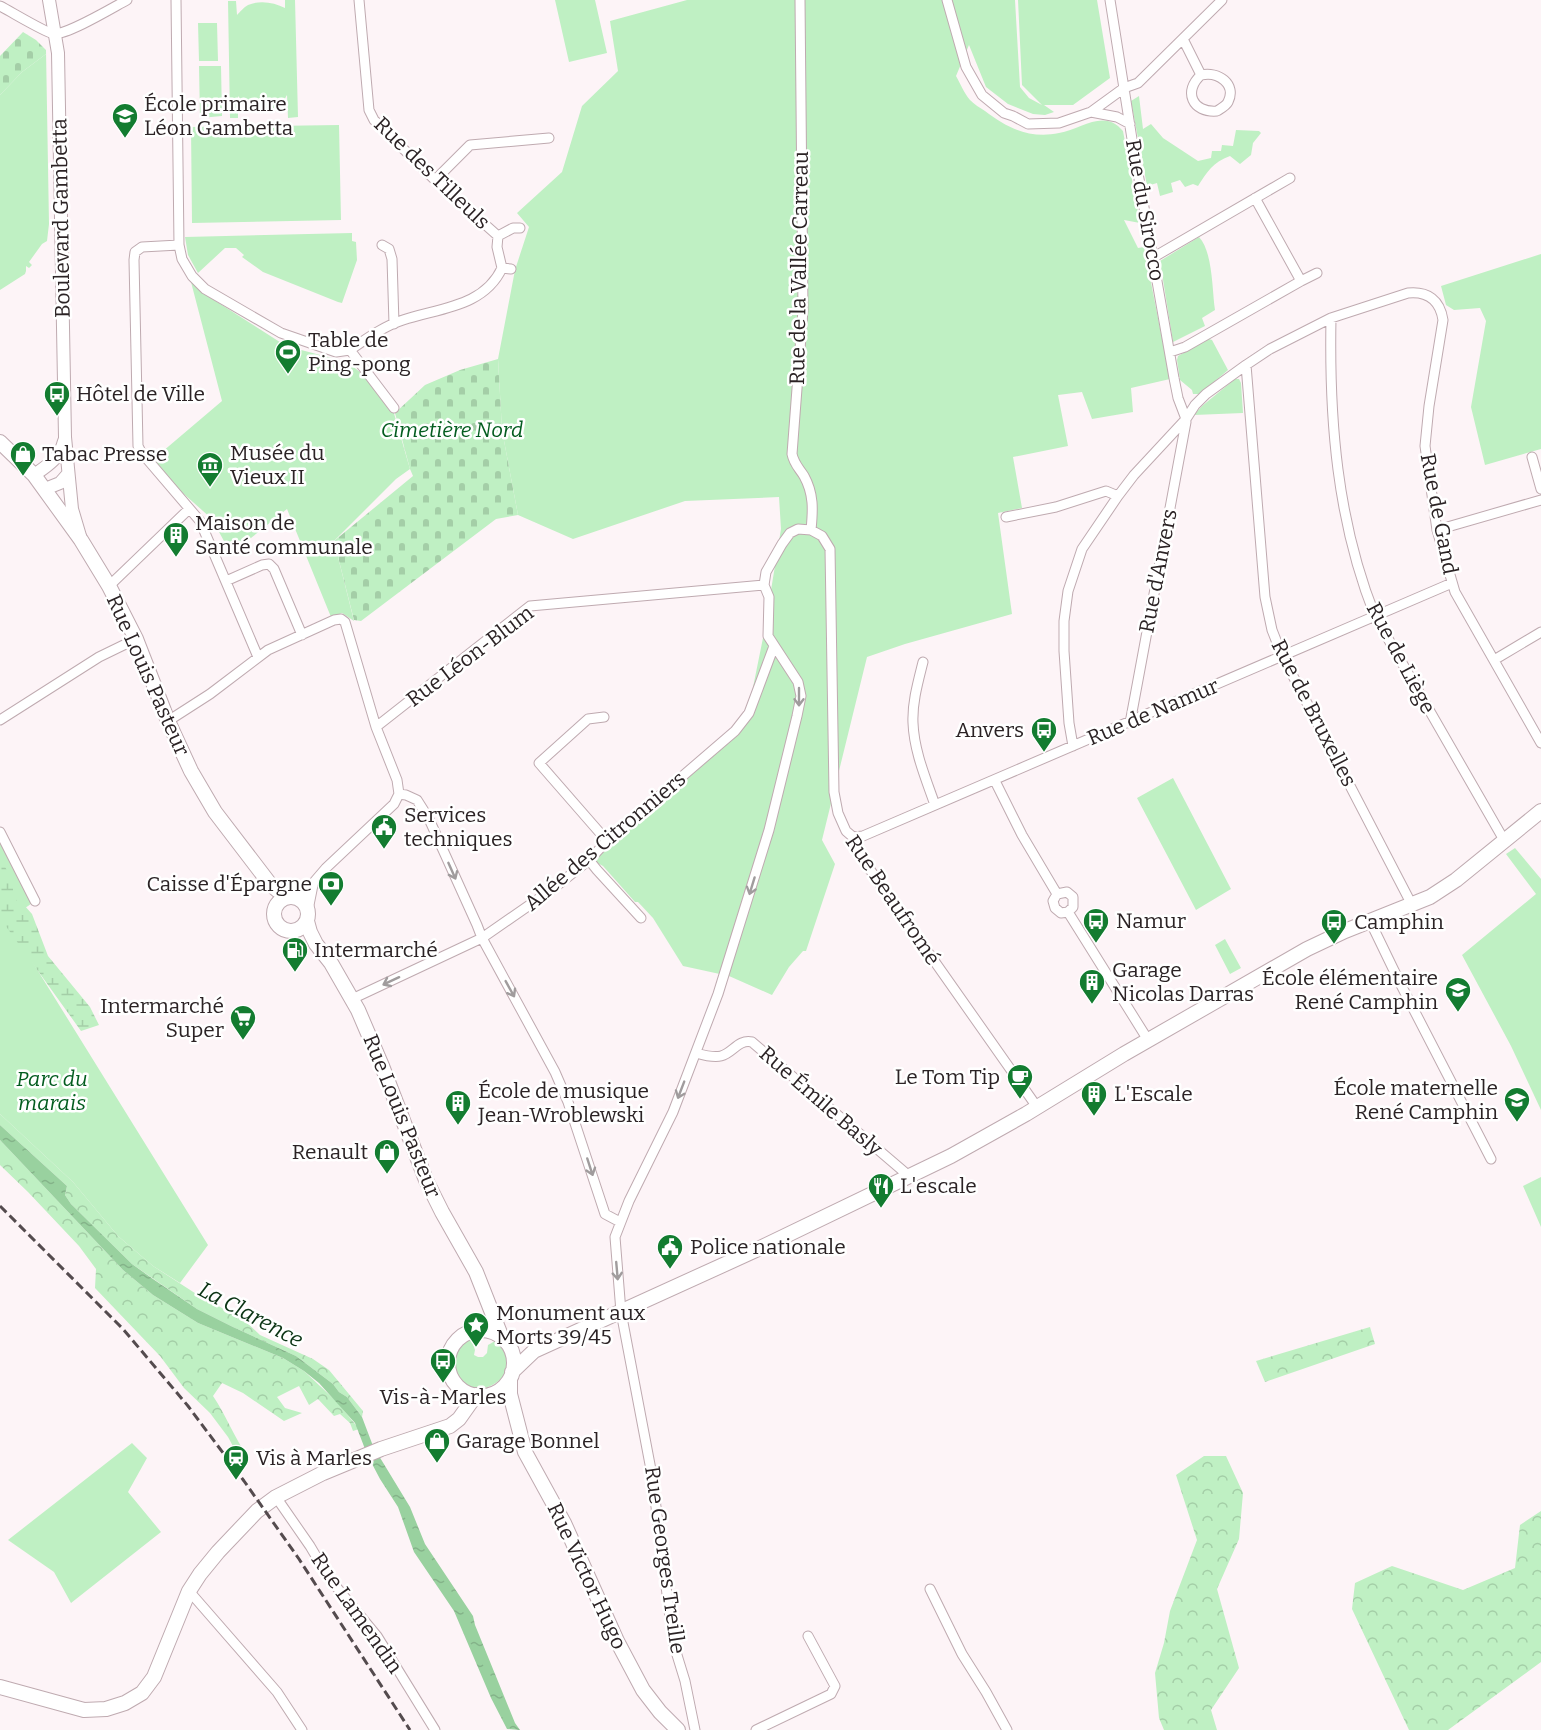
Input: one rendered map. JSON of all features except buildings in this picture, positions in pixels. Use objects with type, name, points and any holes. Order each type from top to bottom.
[{"type":"main road","name":"Rue Louis Pasteur","points":[[3,450],[34,475],[81,540],[109,586],[136,639],[168,721],[191,771],[215,812],[270,884],[287,899]]},
{"type":"main road","points":[[462,1415],[456,1385],[448,1369],[450,1351],[458,1338],[466,1333],[475,1330],[490,1331],[521,1352],[534,1351],[756,1250],[951,1156],[1307,949],[1430,897],[1456,880],[1541,811]]},
{"type":"main road","points":[[287,899],[303,902],[308,915],[302,928],[293,931],[277,924],[274,912],[287,899]]},
{"type":"main road","name":"Rue Louis Pasteur","points":[[308,915],[310,932],[352,999],[382,1066],[426,1179],[476,1272],[506,1341]]},
{"type":"main road","name":"Rue Louis Pasteur","points":[[293,931],[316,944]]},
{"type":"main road","points":[[475,1330],[481,1320],[484,1291]]},
{"type":"main road","points":[[506,1341],[514,1358],[511,1375]]},
{"type":"main road","points":[[0,1688],[84,1710],[106,1709],[125,1703],[142,1693],[154,1677],[189,1591],[200,1574],[257,1511],[276,1497],[323,1473],[381,1449],[442,1429],[459,1419],[483,1395],[501,1389],[534,1351]]},
{"type":"main road","name":"Rue Victor Hugo","points":[[511,1375],[510,1394],[525,1452],[564,1523],[616,1641],[643,1690],[678,1730]]},
{"type":"main road","points":[[456,1385],[465,1392],[483,1395],[514,1412]]},
{"type":"street","name":"Boulevard Gambetta","points":[[49,0],[58,53],[65,437],[72,510],[81,540]]},
{"type":"street","points":[[0,6],[56,34],[75,27],[127,0]]},
{"type":"street","points":[[176,0],[179,245],[182,258],[192,276],[206,289],[281,333],[336,352],[350,350],[394,324],[472,299],[487,290],[506,268],[497,247],[498,236],[513,228],[520,228]]},
{"type":"street","name":"Rue des Tilleuls","points":[[359,0],[369,110],[379,127],[498,236]]},
{"type":"street","name":"Rue de la Vallée Carreau","points":[[800,0],[803,310],[792,443],[794,463],[810,489],[813,508],[811,530]]},
{"type":"street","points":[[946,0],[966,67],[982,95],[1004,113],[1028,124],[1045,125],[1059,123],[1091,112],[1124,88],[1138,83],[1222,0]]},
{"type":"street","name":"Rue du Sirocco","points":[[1110,0],[1178,398],[1186,419]]},
{"type":"street","points":[[1183,39],[1201,75]]},
{"type":"street","points":[[1216,74],[1228,85],[1230,93],[1228,102],[1217,111],[1203,110],[1196,106],[1192,94],[1193,87],[1201,75],[1216,74]]},
{"type":"street","points":[[1091,112],[1117,117],[1130,124]]},
{"type":"street","points":[[435,180],[470,145],[549,138]]},
{"type":"street","points":[[1154,257],[1290,178]]},
{"type":"street","points":[[1255,198],[1301,281]]},
{"type":"street","points":[[179,245],[142,247],[135,252],[138,446],[200,522],[258,657]]},
{"type":"street","points":[[382,245],[389,249],[392,259],[394,324]]},
{"type":"street","points":[[1170,352],[1185,347],[1317,273]]},
{"type":"street","name":"Rue de Gand","points":[[1331,318],[1408,293],[1419,292],[1436,302],[1441,310],[1443,320],[1425,446],[1437,530],[1452,584],[1541,743]]},
{"type":"street","points":[[1073,746],[1069,723],[1064,621],[1068,591],[1082,549],[1134,475],[1206,394],[1270,350],[1331,318]]},
{"type":"street","name":"Rue de Liège","points":[[1331,318],[1332,418],[1340,489],[1348,532],[1363,585],[1375,616],[1504,840]]},
{"type":"street","points":[[350,350],[394,408]]},
{"type":"street","name":"Rue de Bruxelles","points":[[1246,365],[1265,597],[1272,630],[1283,656],[1412,905]]},
{"type":"street","name":"Rue d'Anvers","points":[[1130,723],[1186,419]]},
{"type":"street","name":"Boulevard Gambetta","points":[[34,475],[50,465],[60,452],[65,437]]},
{"type":"street","points":[[1532,458],[1541,489]]},
{"type":"street","points":[[45,489],[60,483],[68,474]]},
{"type":"street","points":[[1006,517],[1056,507],[1106,491],[1118,496]]},
{"type":"street","points":[[1437,530],[1541,500]]},
{"type":"street","points":[[109,586],[189,509]]},
{"type":"street","points":[[774,646],[768,636],[769,597],[764,585],[766,572],[790,533],[798,529],[811,530]]},
{"type":"street","name":"Rue Beaufromé","points":[[811,530],[822,536],[830,549],[834,792],[838,813],[846,831],[853,837],[859,854],[1038,1107]]},
{"type":"street","points":[[226,580],[269,564],[274,569],[302,635]]},
{"type":"street","name":"Rue de Namur","points":[[853,837],[863,836],[995,781],[1452,584]]},
{"type":"street","name":"Rue Léon-Blum","points":[[376,727],[530,606],[764,585]]},
{"type":"street","points":[[168,721],[210,694],[268,650],[334,620],[341,619],[345,622],[376,727],[397,780],[399,794],[394,804],[326,868],[308,889],[287,899]]},
{"type":"street","points":[[1494,660],[1541,632]]},
{"type":"street","points":[[0,720],[99,657],[136,639]]},
{"type":"street","name":"Allée des Citronniers","points":[[352,999],[482,938],[538,900],[589,860],[607,841],[735,731],[749,712],[774,646]]},
{"type":"street","name":"Rue Georges Treille","points":[[695,1730],[685,1681],[673,1642],[652,1475],[621,1312],[615,1238],[643,1170],[673,1112],[696,1053],[718,994],[770,830],[801,696],[798,682],[774,646]]},
{"type":"street","points":[[923,662],[912,721],[915,745],[935,805]]},
{"type":"street","points":[[604,717],[588,719],[539,763],[607,841]]},
{"type":"street","points":[[995,781],[1022,835],[1057,894]]},
{"type":"street","points":[[399,794],[417,800],[429,819],[482,938],[555,1072],[568,1102],[605,1214],[620,1222]]},
{"type":"street","points":[[0,832],[36,901]]},
{"type":"street","points":[[589,860],[641,918]]},
{"type":"street","points":[[308,915],[309,896],[313,882]]},
{"type":"street","points":[[1067,892],[1073,897],[1073,907],[1068,912],[1061,913],[1055,908],[1053,900],[1057,894],[1067,892]]},
{"type":"street","points":[[1068,912],[1148,1040]]},
{"type":"street","points":[[1371,921],[1400,983],[1491,1159]]},
{"type":"street","name":"Rue Émile Basly","points":[[696,1053],[706,1056],[723,1056],[740,1042],[746,1040],[752,1042],[909,1176]]},
{"type":"street","name":"Rue Lamendin","points":[[276,1497],[329,1578],[376,1636],[435,1730]]},
{"type":"street","points":[[930,1589],[962,1654],[987,1692],[1007,1730]]},
{"type":"street","points":[[189,1591],[277,1692],[302,1730]]},
{"type":"street","points":[[756,1730],[831,1694],[835,1686],[808,1636]]},
{"type":"green space","points":[[285,0],[295,0],[298,117],[288,118],[287,95],[282,104],[271,111],[253,108],[238,96],[238,118],[230,118],[228,1],[236,1],[237,15],[252,3],[271,3],[285,8]]},
{"type":"green space","points":[[555,0],[595,0],[607,53],[569,62]]},
{"type":"green space","points":[[687,0],[1015,0],[1020,87],[1029,98],[1042,105],[1022,85],[1018,0],[1097,0],[1110,78],[1073,105],[1044,105],[1054,112],[1045,115],[1033,114],[1008,104],[986,87],[969,45],[956,76],[972,101],[1019,131],[1038,134],[1059,133],[1100,120],[1116,124],[1123,131],[1140,223],[1124,220],[1138,248],[1144,247],[1170,379],[1131,388],[1133,412],[1092,419],[1082,392],[1058,395],[1068,446],[1013,457],[1022,508],[998,513],[1012,614],[867,657],[822,840],[835,864],[806,951],[803,951],[789,967],[772,995],[729,976],[683,966],[653,918],[638,902],[635,902],[603,866],[586,857],[741,722],[749,707],[764,633],[781,529],[779,497],[685,501],[573,539],[518,515],[502,430],[498,359],[515,270],[529,227],[517,213],[562,172],[582,106],[618,71],[610,21]]},
{"type":"green space","points":[[198,23],[217,23],[218,61],[199,61]]},
{"type":"green space","points":[[23,32],[36,40],[46,50],[46,54],[22,72],[0,95],[0,56]]},
{"type":"green space","points":[[46,50],[49,224],[47,241],[42,244],[29,262],[32,265],[29,268],[26,266],[25,274],[0,290],[0,95],[22,72],[46,54]]},
{"type":"green space","points":[[199,66],[221,66],[222,116],[200,118]]},
{"type":"green space","points":[[1139,96],[1143,129],[1151,124],[1163,138],[1198,161],[1211,158],[1212,151],[1221,151],[1222,145],[1233,146],[1236,130],[1261,133],[1253,143],[1251,155],[1240,164],[1230,156],[1224,158],[1215,164],[1198,186],[1193,184],[1185,187],[1180,180],[1171,183],[1173,192],[1160,196],[1157,183],[1147,186],[1131,101]]},
{"type":"green space","points":[[339,125],[341,220],[192,223],[191,127]]},
{"type":"green space","points":[[352,233],[352,241],[356,242],[357,260],[342,303],[263,272],[242,257],[244,255],[236,248],[225,248],[198,273],[188,255],[185,237]]},
{"type":"green space","points":[[1199,237],[1204,244],[1209,261],[1215,310],[1202,318],[1205,326],[1173,342],[1160,261]]},
{"type":"green space","points":[[1541,254],[1541,449],[1485,465],[1471,407],[1486,321],[1480,308],[1454,310],[1446,305],[1441,286]]},
{"type":"green space","points":[[191,282],[214,300],[286,346],[347,362],[369,379],[393,410],[410,469],[396,479],[334,541],[354,621],[342,613],[331,617],[287,509],[231,554],[212,519],[149,463],[222,401]]},
{"type":"green space","points":[[1209,339],[1212,340],[1228,370],[1200,394],[1193,394],[1192,390],[1180,380],[1178,356]]},
{"type":"green space","name":"Cimetière Nord","points":[[498,359],[502,430],[518,515],[496,519],[361,621],[354,620],[334,541],[413,476],[395,413],[425,385],[460,370]]},
{"type":"green space","points":[[1235,379],[1239,379],[1241,383],[1243,413],[1194,415],[1202,406]]},
{"type":"green space","points":[[1173,778],[1231,889],[1196,910],[1137,798]]},
{"type":"green space","name":"Parc du marais","points":[[0,832],[35,901],[7,921],[208,1245],[180,1283],[153,1266],[118,1236],[73,1182],[0,1114]]},
{"type":"green space","points":[[1515,848],[1541,879],[1541,1110],[1511,1046],[1462,955],[1536,894],[1506,854]]},
{"type":"green space","points":[[0,858],[13,881],[13,896],[32,914],[48,956],[90,1007],[99,1025],[81,1031],[0,918]]},
{"type":"green space","points":[[1225,939],[1241,968],[1230,974],[1215,945]]},
{"type":"green space","points":[[0,1114],[73,1182],[118,1236],[153,1266],[201,1297],[243,1319],[260,1335],[313,1359],[329,1370],[363,1411],[362,1417],[347,1397],[333,1384],[296,1356],[197,1309],[132,1264],[71,1204],[65,1195],[67,1186],[0,1125]]},
{"type":"green space","points":[[0,1140],[123,1270],[153,1295],[198,1323],[283,1358],[304,1371],[337,1402],[359,1429],[353,1431],[350,1423],[340,1414],[334,1416],[318,1399],[309,1405],[299,1386],[277,1397],[285,1408],[302,1413],[284,1421],[243,1393],[222,1383],[213,1396],[248,1457],[241,1461],[228,1437],[210,1413],[184,1388],[160,1356],[95,1288],[96,1269],[79,1246],[0,1165]]},
{"type":"green space","points":[[1541,1177],[1541,1227],[1523,1186]]},
{"type":"green space","points":[[1370,1327],[1375,1344],[1265,1382],[1256,1361]]},
{"type":"green space","points":[[471,1338],[475,1350],[474,1355],[478,1357],[483,1357],[487,1353],[488,1345],[495,1341],[506,1355],[507,1368],[501,1378],[491,1386],[479,1389],[467,1387],[458,1379],[454,1364],[456,1351]]},
{"type":"green space","points":[[132,1443],[147,1458],[128,1492],[161,1532],[71,1603],[54,1572],[8,1540]]},
{"type":"green space","points":[[1204,1456],[1226,1456],[1243,1493],[1239,1539],[1217,1589],[1239,1668],[1211,1710],[1217,1730],[1164,1730],[1159,1718],[1155,1673],[1170,1611],[1197,1540],[1176,1475]]},
{"type":"green space","points":[[1541,1511],[1541,1662],[1448,1730],[1409,1730],[1352,1609],[1355,1583],[1392,1566],[1463,1590],[1515,1568],[1520,1525]]},
{"type":"water","points":[[0,1125],[67,1186],[65,1195],[71,1204],[132,1264],[197,1309],[296,1356],[333,1384],[347,1397],[362,1417],[373,1446],[365,1449],[355,1423],[319,1383],[304,1371],[283,1358],[198,1323],[153,1295],[123,1270],[0,1140]]},
{"type":"water","points":[[379,1456],[410,1507],[425,1544],[473,1616],[515,1723],[520,1730],[507,1729],[491,1698],[454,1611],[414,1552],[398,1507],[370,1460]]},
{"type":"railway","points":[[0,1206],[123,1329],[188,1406],[299,1559],[410,1730]]},
{"type":"place","name":"École primaire Léon Gambetta","points":[[125,139]]},
{"type":"place","name":"Table de Ping-pong","points":[[288,375]]},
{"type":"place","name":"Hôtel de Ville","points":[[57,417]]},
{"type":"place","name":"Tabac Presse","points":[[23,477]]},
{"type":"place","name":"Musée du Vieux II","points":[[210,488]]},
{"type":"place","name":"Maison de Santé communale","points":[[176,558]]},
{"type":"place","name":"Anvers","points":[[1044,753]]},
{"type":"place","name":"Services techniques","points":[[384,850]]},
{"type":"place","name":"Caisse d'Épargne","points":[[331,907]]},
{"type":"place","name":"Namur","points":[[1096,944]]},
{"type":"place","name":"Camphin","points":[[1334,945]]},
{"type":"place","name":"Intermarché","points":[[295,973]]},
{"type":"place","name":"Garage Nicolas Darras","points":[[1092,1005]]},
{"type":"place","name":"École élémentaire René Camphin","points":[[1458,1013]]},
{"type":"place","name":"Intermarché Super","points":[[243,1041]]},
{"type":"place","name":"Le Tom Tip","points":[[1020,1100]]},
{"type":"place","name":"L'Escale","points":[[1094,1117]]},
{"type":"place","name":"École maternelle René Camphin","points":[[1517,1123]]},
{"type":"place","name":"École de musique Jean-Wroblewski","points":[[458,1126]]},
{"type":"place","name":"Renault","points":[[387,1175]]},
{"type":"place","name":"L'escale","points":[[881,1209]]},
{"type":"place","name":"Police nationale","points":[[670,1270]]},
{"type":"place","name":"Monument aux Morts 39/45","points":[[476,1348]]},
{"type":"place","name":"Vis-à-Marles","points":[[443,1384]]},
{"type":"place","name":"Garage Bonnel","points":[[437,1464]]},
{"type":"place","name":"Vis à Marles","points":[[236,1481]]},
{"type":"water label","name":"La Clarence","points":[[251,1314]]}]
